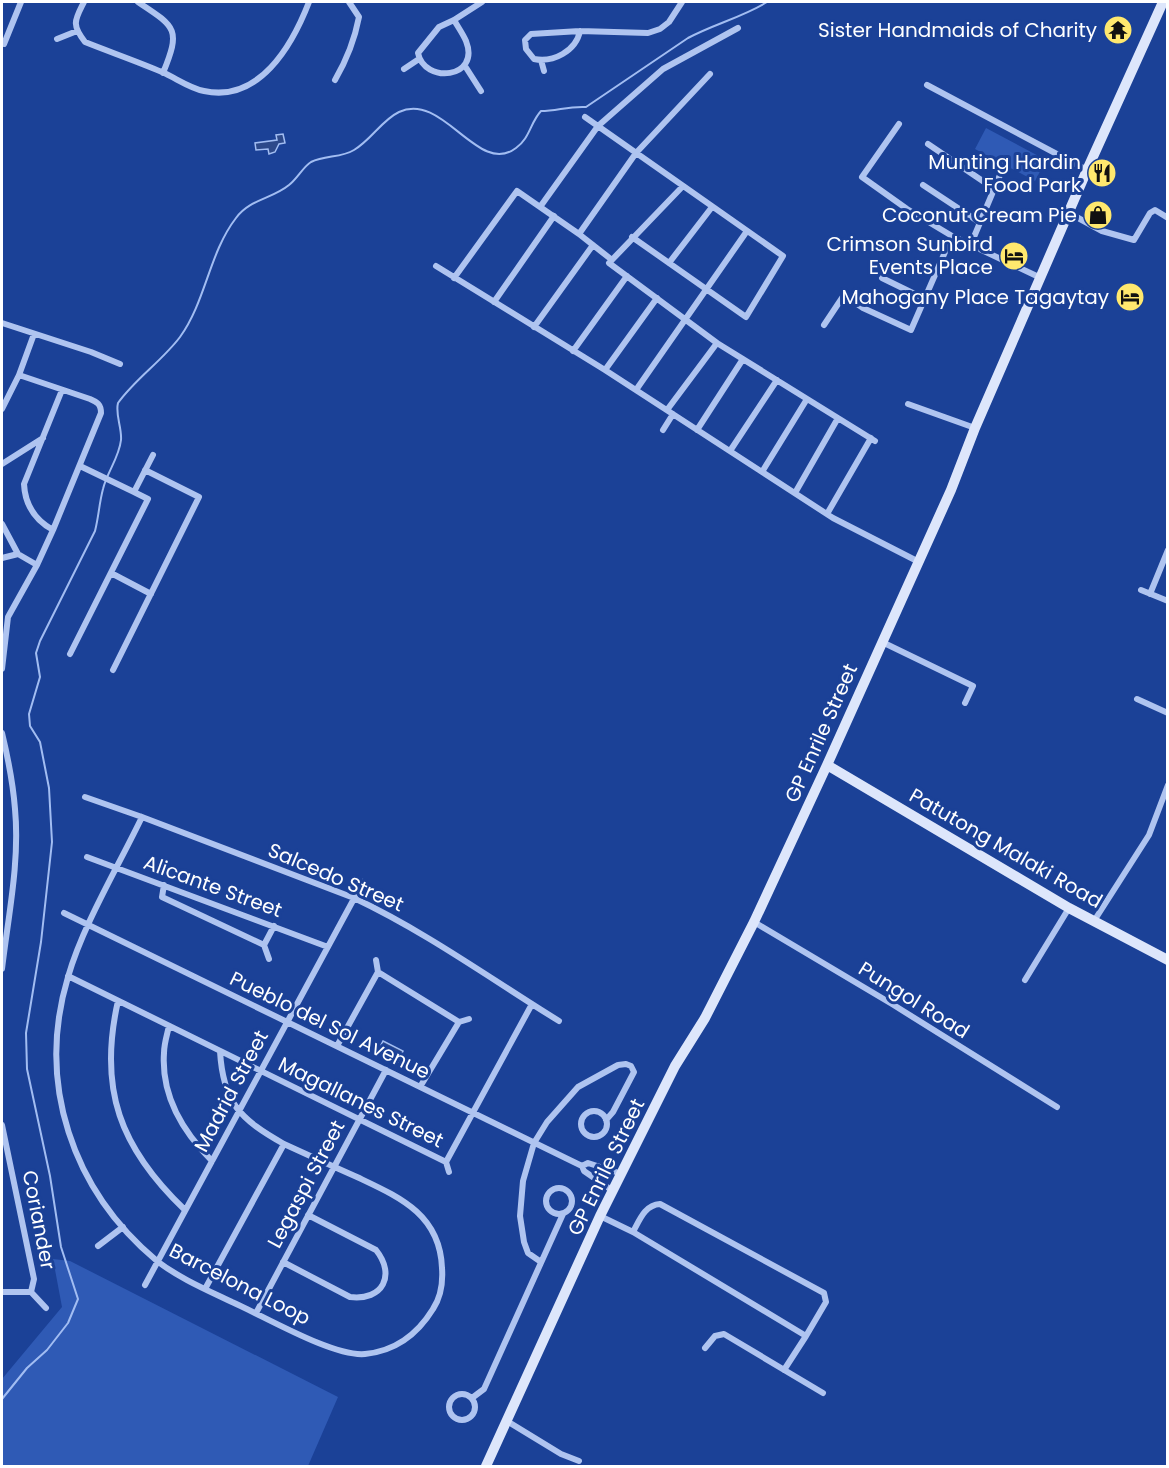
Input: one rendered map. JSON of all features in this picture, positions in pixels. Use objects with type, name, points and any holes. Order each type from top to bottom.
[{"type":"street","points":[[4,44],[21,2]]},
{"type":"street","points":[[84,2],[75,20],[77,31],[85,42],[203,91],[228,93],[246,88],[260,79],[277,60],[297,28],[309,2]]},
{"type":"street","points":[[138,2],[162,18],[175,36],[163,73]]},
{"type":"street","points":[[349,2],[359,17]]},
{"type":"street","points":[[454,21],[468,47],[465,66],[460,70],[437,72],[425,68],[418,53],[423,45],[439,27],[454,21],[482,2]]},
{"type":"street","points":[[580,31],[573,48],[549,60],[534,58],[526,49],[525,40],[531,34],[580,31],[648,33],[660,29],[669,22],[682,2]]},
{"type":"street","name":"GP Enrile Street","points":[[486,1467],[600,1216],[675,1066],[705,1018],[754,922],[827,765],[951,490],[975,428],[1087,170],[1165,2]]},
{"type":"street","points":[[359,17],[367,17]]},
{"type":"street","points":[[335,80],[348,53],[359,17]]},
{"type":"street","points":[[540,207],[598,126],[663,69],[738,28]]},
{"type":"street","points":[[57,39],[77,31]]},
{"type":"street","points":[[404,69],[419,59]]},
{"type":"street","points":[[541,60],[544,71]]},
{"type":"street","points":[[465,66],[481,91]]},
{"type":"street","points":[[579,234],[636,153],[710,74]]},
{"type":"street","points":[[927,85],[1087,170]]},
{"type":"street","points":[[585,117],[783,256],[746,318],[633,237]]},
{"type":"street","points":[[899,124],[862,177],[952,236],[1041,278]]},
{"type":"street","points":[[928,144],[993,188]]},
{"type":"street","points":[[971,244],[1000,176]]},
{"type":"street","points":[[923,185],[979,222]]},
{"type":"street","points":[[683,186],[609,263],[717,343],[873,440],[827,514]]},
{"type":"street","points":[[454,278],[516,191],[554,216],[612,260]]},
{"type":"street","points":[[669,263],[712,207]]},
{"type":"street","points":[[1069,213],[1102,231],[1134,240],[1150,213],[1155,210],[1167,218]]},
{"type":"street","points":[[494,302],[554,216]]},
{"type":"street","points":[[636,390],[747,231]]},
{"type":"street","points":[[824,325],[844,295],[863,308],[911,330],[952,236]]},
{"type":"street","points":[[534,327],[593,245]]},
{"type":"street","points":[[436,266],[605,370],[827,514],[918,562]]},
{"type":"street","points":[[573,351],[627,276]]},
{"type":"street","points":[[882,278],[925,299]]},
{"type":"street","points":[[605,370],[657,298]]},
{"type":"street","points":[[2,323],[91,352],[120,364]]},
{"type":"street","points":[[2,409],[19,375],[34,334]]},
{"type":"street","points":[[663,430],[670,412],[717,343]]},
{"type":"street","points":[[697,430],[743,359]]},
{"type":"street","points":[[2,669],[5,616],[37,565],[101,413],[98,403],[90,399],[19,375]]},
{"type":"street","points":[[730,451],[777,380]]},
{"type":"street","points":[[53,530],[40,522],[33,514],[24,484],[62,390]]},
{"type":"street","points":[[762,472],[807,399]]},
{"type":"street","points":[[909,404],[975,428]]},
{"type":"street","points":[[795,493],[838,418]]},
{"type":"street","points":[[2,464],[44,437]]},
{"type":"street","points":[[134,492],[153,455]]},
{"type":"street","points":[[70,654],[148,499],[80,466]]},
{"type":"street","points":[[112,670],[200,497],[145,470]]},
{"type":"street","points":[[2,524],[18,554],[37,565]]},
{"type":"street","points":[[1150,594],[1167,550]]},
{"type":"street","points":[[2,558],[18,554]]},
{"type":"street","points":[[111,573],[151,594]]},
{"type":"street","points":[[1142,590],[1167,601]]},
{"type":"street","points":[[882,642],[973,686],[965,704]]},
{"type":"street","points":[[1137,699],[1167,713]]},
{"type":"street","points":[[2,733],[15,810],[16,840],[2,969]]},
{"type":"street","name":"Patutong Malaki Road","points":[[827,765],[1069,908],[1167,960]]},
{"type":"street","points":[[1094,921],[1149,835],[1167,785]]},
{"type":"street","name":"Salcedo Street","points":[[85,797],[354,898],[382,911],[559,1021]]},
{"type":"street","name":"Barcelona Loop","points":[[142,817],[89,925],[68,976],[58,1017],[55,1060],[61,1107],[72,1147],[92,1186],[123,1227],[158,1261],[206,1289],[337,1351],[363,1354],[388,1349],[408,1339],[423,1326],[437,1303],[443,1281],[442,1255],[434,1232],[420,1213],[400,1198],[266,1134],[238,1113]]},
{"type":"street","name":"Alicante Street","points":[[87,857],[328,947]]},
{"type":"street","name":"Madrid Street","points":[[145,1285],[363,882]]},
{"type":"street","points":[[164,885],[162,897],[264,945],[269,959]]},
{"type":"street","points":[[1025,980],[1069,908]]},
{"type":"street","name":"Pueblo del Sol Avenue","points":[[64,913],[582,1166],[584,1171],[614,1191]]},
{"type":"street","name":"Pungol Road","points":[[754,922],[892,1004],[1057,1107]]},
{"type":"street","points":[[264,945],[274,926]]},
{"type":"street","points":[[337,1046],[378,972],[376,960]]},
{"type":"street","points":[[378,972],[459,1022]]},
{"type":"street","name":"Magallanes Street","points":[[68,976],[446,1162]]},
{"type":"street","points":[[118,1001],[111,1031],[110,1066],[115,1100],[126,1133],[143,1164],[165,1191],[185,1210]]},
{"type":"street","points":[[449,1172],[446,1162],[532,1004]]},
{"type":"street","points":[[420,1087],[459,1022],[470,1019]]},
{"type":"street","points":[[169,1026],[164,1053],[166,1085],[176,1116],[194,1143],[212,1161]]},
{"type":"street","points":[[220,1051],[227,1091],[238,1113]]},
{"type":"street","points":[[541,1262],[528,1253],[520,1216],[523,1181],[534,1143],[547,1122],[578,1087],[618,1065],[631,1066],[634,1072],[613,1112],[606,1120],[606,1130],[598,1136],[588,1136],[582,1128],[583,1117],[591,1112],[600,1113],[606,1120]]},
{"type":"street","name":"Legaspi Street","points":[[256,1313],[386,1070]]},
{"type":"street","name":"Coriander","points":[[2,1125],[34,1279],[31,1292],[2,1292]]},
{"type":"street","points":[[206,1289],[284,1143]]},
{"type":"street","name":"Pueblo del Sol Avenue","points":[[582,1166],[588,1163],[622,1174]]},
{"type":"street","points":[[472,1398],[483,1389],[563,1214],[571,1207],[571,1197],[566,1190],[556,1189],[548,1195],[547,1205],[553,1213],[563,1214]]},
{"type":"street","points":[[633,1232],[645,1211],[652,1205],[660,1204],[824,1293],[826,1302],[784,1370]]},
{"type":"street","points":[[283,1262],[350,1297],[362,1299],[371,1296],[384,1282],[386,1272],[384,1260],[376,1250],[308,1215]]},
{"type":"street","points":[[600,1216],[633,1232],[806,1336]]},
{"type":"street","points":[[98,1246],[123,1227]]},
{"type":"street","points":[[31,1292],[46,1308]]},
{"type":"street","points":[[705,1348],[715,1336],[724,1334],[823,1393]]},
{"type":"street","points":[[464,1394],[472,1398],[475,1407],[471,1416],[462,1420],[452,1415],[450,1405],[455,1396],[464,1394]]},
{"type":"street","points":[[507,1421],[561,1454],[579,1461]]},
{"type":"shaded area","points":[[986,128],[1046,160],[1035,181],[975,149]]},
{"type":"shaded area","points":[[283,134],[285,143],[279,144],[275,152],[269,154],[268,149],[256,150],[255,143],[277,140],[276,135]]},
{"type":"shaded area","points":[[383,1041],[403,1051],[398,1062],[377,1053]]},
{"type":"shaded area","points":[[53,1259],[70,1261],[338,1397],[308,1466],[2,1466],[2,1379],[62,1307]]},
{"type":"waterway","points":[[2,1399],[27,1368],[47,1350],[68,1323],[78,1299],[61,1247],[50,1176],[27,1069],[26,1033],[41,942],[52,842],[49,788],[40,742],[30,726],[29,714],[40,677],[36,653],[40,641],[95,531],[103,489],[120,447],[118,403],[165,354],[189,323],[220,246],[236,218],[254,203],[289,185],[311,162],[354,150],[393,116],[399,112],[415,109],[430,113],[488,152],[502,154],[521,144],[541,111],[586,107],[688,38],[767,2]]},
{"type":"place","name":"Sister Handmaids of Charity","points":[[1118,30]]},
{"type":"place","name":"Munting Hardin Food Park","points":[[1102,173]]},
{"type":"place","name":"Coconut Cream Pie","points":[[1098,215]]},
{"type":"place","name":"Crimson Sunbird Events Place","points":[[1014,256]]},
{"type":"place","name":"Mahogany Place Tagaytay","points":[[1130,297]]}]
